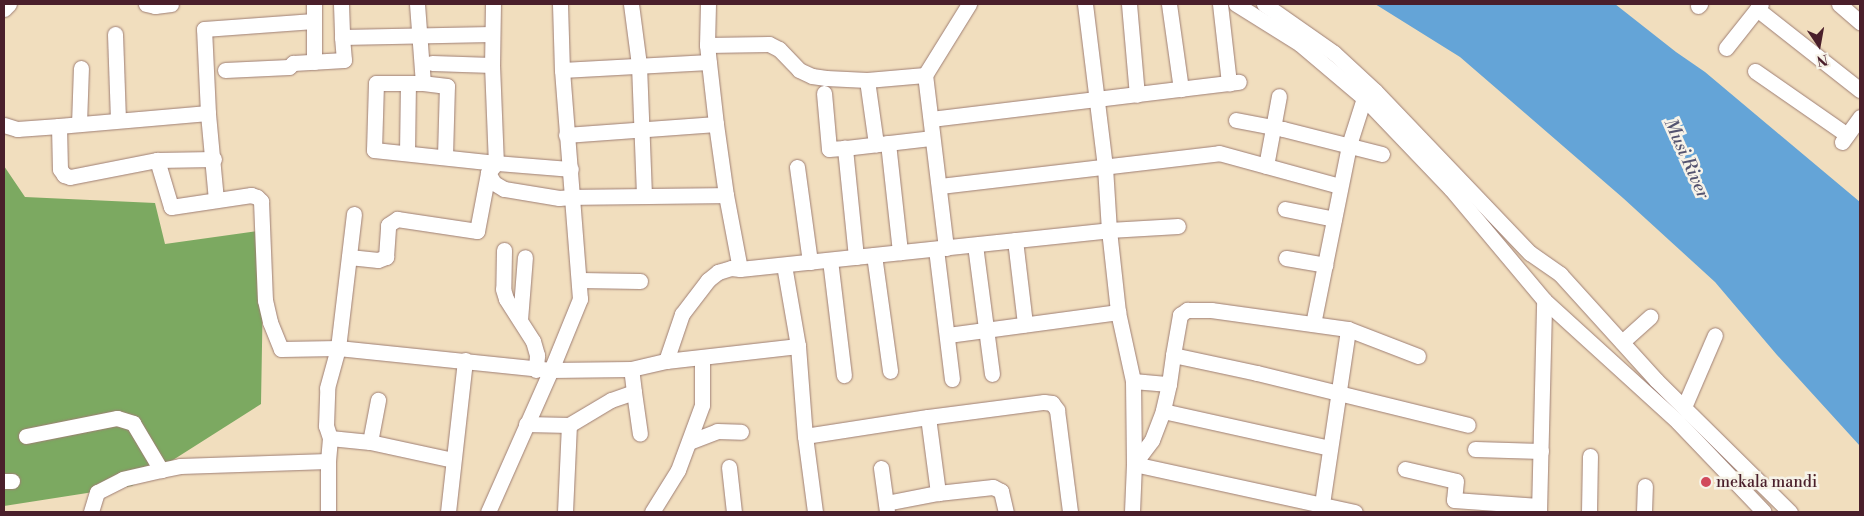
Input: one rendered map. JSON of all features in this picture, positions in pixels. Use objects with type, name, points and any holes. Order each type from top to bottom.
[{"type":"street","points":[[4,8],[9,4]]},
{"type":"street","points":[[146,4],[155,6],[171,4]]},
{"type":"street","points":[[314,4],[314,62]]},
{"type":"street","points":[[225,70],[289,67],[293,63],[344,60],[341,4]]},
{"type":"street","points":[[417,4],[423,83]]},
{"type":"street","points":[[493,4],[492,168],[494,183],[504,190],[559,198],[726,195]]},
{"type":"street","points":[[488,512],[551,370],[580,299],[571,169],[566,135],[560,4]]},
{"type":"street","points":[[631,4],[639,65],[644,195]]},
{"type":"street","points":[[708,4],[707,45],[716,124],[726,195],[740,269]]},
{"type":"street","points":[[952,379],[941,248],[940,186],[925,75],[969,4]]},
{"type":"street","points":[[1085,4],[1105,167],[1109,230],[1118,312],[1133,381],[1134,464],[1132,512]]},
{"type":"street","points":[[1129,4],[1138,94]]},
{"type":"street","points":[[1169,4],[1181,89]]},
{"type":"street","points":[[931,118],[1234,82],[1220,4]]},
{"type":"street","points":[[1236,4],[1300,44],[1364,98],[1530,253],[1560,274],[1656,380],[1790,512]]},
{"type":"street","points":[[1264,4],[1334,53],[1374,90],[1456,184],[1544,300],[1678,422],[1764,512]]},
{"type":"street","points":[[1842,4],[1860,22]]},
{"type":"street","points":[[1726,48],[1759,6],[1860,90]]},
{"type":"street","points":[[216,200],[214,159],[208,113],[204,29],[314,21]]},
{"type":"street","points":[[115,34],[118,120]]},
{"type":"street","points":[[342,37],[492,34]]},
{"type":"street","points":[[707,45],[769,44],[780,49],[799,70],[812,76],[867,80],[925,75]]},
{"type":"street","points":[[562,70],[709,62]]},
{"type":"street","points":[[432,63],[492,65]]},
{"type":"street","points":[[79,124],[81,68]]},
{"type":"street","points":[[1756,71],[1845,139],[1860,117]]},
{"type":"street","points":[[867,80],[882,144],[900,252]]},
{"type":"street","points":[[445,156],[447,86],[423,83],[376,83],[374,150],[445,156],[492,168],[571,169]]},
{"type":"street","points":[[407,153],[408,83]]},
{"type":"street","points":[[824,93],[829,149],[932,138]]},
{"type":"street","points":[[1266,166],[1279,96]]},
{"type":"street","points":[[1313,324],[1349,145],[1364,98]]},
{"type":"street","points":[[4,125],[17,129],[208,113]]},
{"type":"street","points":[[1236,120],[1382,154]]},
{"type":"street","points":[[566,135],[716,124]]},
{"type":"street","points":[[59,126],[60,170],[64,175],[70,177],[157,160],[214,159]]},
{"type":"street","points":[[845,148],[856,257]]},
{"type":"street","points":[[940,186],[1219,153],[1340,186]]},
{"type":"street","points":[[157,160],[171,207],[250,195],[257,196],[261,201],[265,300],[270,322],[281,348],[338,348],[465,360],[536,370],[551,370],[631,368],[666,361],[798,346]]},
{"type":"street","points":[[798,167],[810,262]]},
{"type":"street","points":[[350,257],[378,260],[386,257],[388,225],[397,220],[477,231],[492,168]]},
{"type":"street","points":[[1285,209],[1334,218]]},
{"type":"street","points":[[328,512],[330,438],[326,426],[327,388],[338,348],[354,214]]},
{"type":"street","points":[[666,361],[682,314],[708,280],[718,272],[731,268],[740,269],[784,265],[1109,230],[1178,226]]},
{"type":"street","points":[[1015,240],[1025,324]]},
{"type":"street","points":[[975,245],[992,374]]},
{"type":"street","points":[[504,250],[503,289],[506,299],[533,341],[537,355],[536,370]]},
{"type":"street","points":[[874,255],[890,371]]},
{"type":"street","points":[[520,320],[525,257]]},
{"type":"street","points":[[1286,258],[1325,265]]},
{"type":"street","points":[[830,260],[844,375]]},
{"type":"street","points":[[784,265],[798,346],[805,436],[815,512]]},
{"type":"street","points":[[580,280],[640,281]]},
{"type":"street","points":[[1405,469],[1456,481],[1454,500],[1539,509],[1544,300]]},
{"type":"street","points":[[1134,464],[1152,440],[1163,411],[1180,315],[1187,310],[1212,310],[1348,329],[1418,356]]},
{"type":"street","points":[[948,335],[1118,312]]},
{"type":"street","points":[[1622,342],[1650,317]]},
{"type":"street","points":[[1322,504],[1348,329]]},
{"type":"street","points":[[1684,407],[1714,335]]},
{"type":"street","points":[[1173,356],[1257,373],[1468,425]]},
{"type":"street","points":[[652,512],[678,470],[702,405],[702,358]]},
{"type":"street","points":[[448,512],[465,360]]},
{"type":"street","points":[[631,368],[640,434]]},
{"type":"street","points":[[1133,381],[1169,384]]},
{"type":"street","points":[[526,424],[568,425],[611,400],[634,392]]},
{"type":"street","points":[[370,442],[378,400]]},
{"type":"street","points":[[805,436],[928,417],[1044,402],[1052,403],[1057,410],[1070,512]]},
{"type":"street","points":[[1163,411],[1330,448]]},
{"type":"street","points":[[928,417],[938,493]]},
{"type":"street","points":[[26,436],[117,418],[127,420],[133,423],[161,470]]},
{"type":"street","points":[[565,512],[568,425]]},
{"type":"street","points":[[689,442],[717,431],[741,432]]},
{"type":"street","points":[[330,438],[370,442],[453,460]]},
{"type":"street","points":[[1475,449],[1541,451]]},
{"type":"street","points":[[1589,512],[1590,456]]},
{"type":"street","points":[[91,512],[97,492],[123,480],[161,470],[180,466],[328,461]]},
{"type":"street","points":[[1134,464],[1355,512]]},
{"type":"street","points":[[729,467],[734,512]]},
{"type":"street","points":[[881,468],[886,508],[938,493],[993,487],[1002,491],[1006,512]]},
{"type":"street","points":[[1644,512],[1645,486]]},
{"type":"green space","points":[[4,166],[25,197],[155,203],[165,244],[264,230],[261,404],[132,486],[4,506]]},
{"type":"water","name":"Musi River","points":[[1375,4],[1615,4],[1676,52],[1705,72],[1860,202],[1860,446],[1777,355],[1715,282],[1623,198],[1460,57]]},
{"type":"place","name":"mekala mandi","points":[[1706,482]]}]
